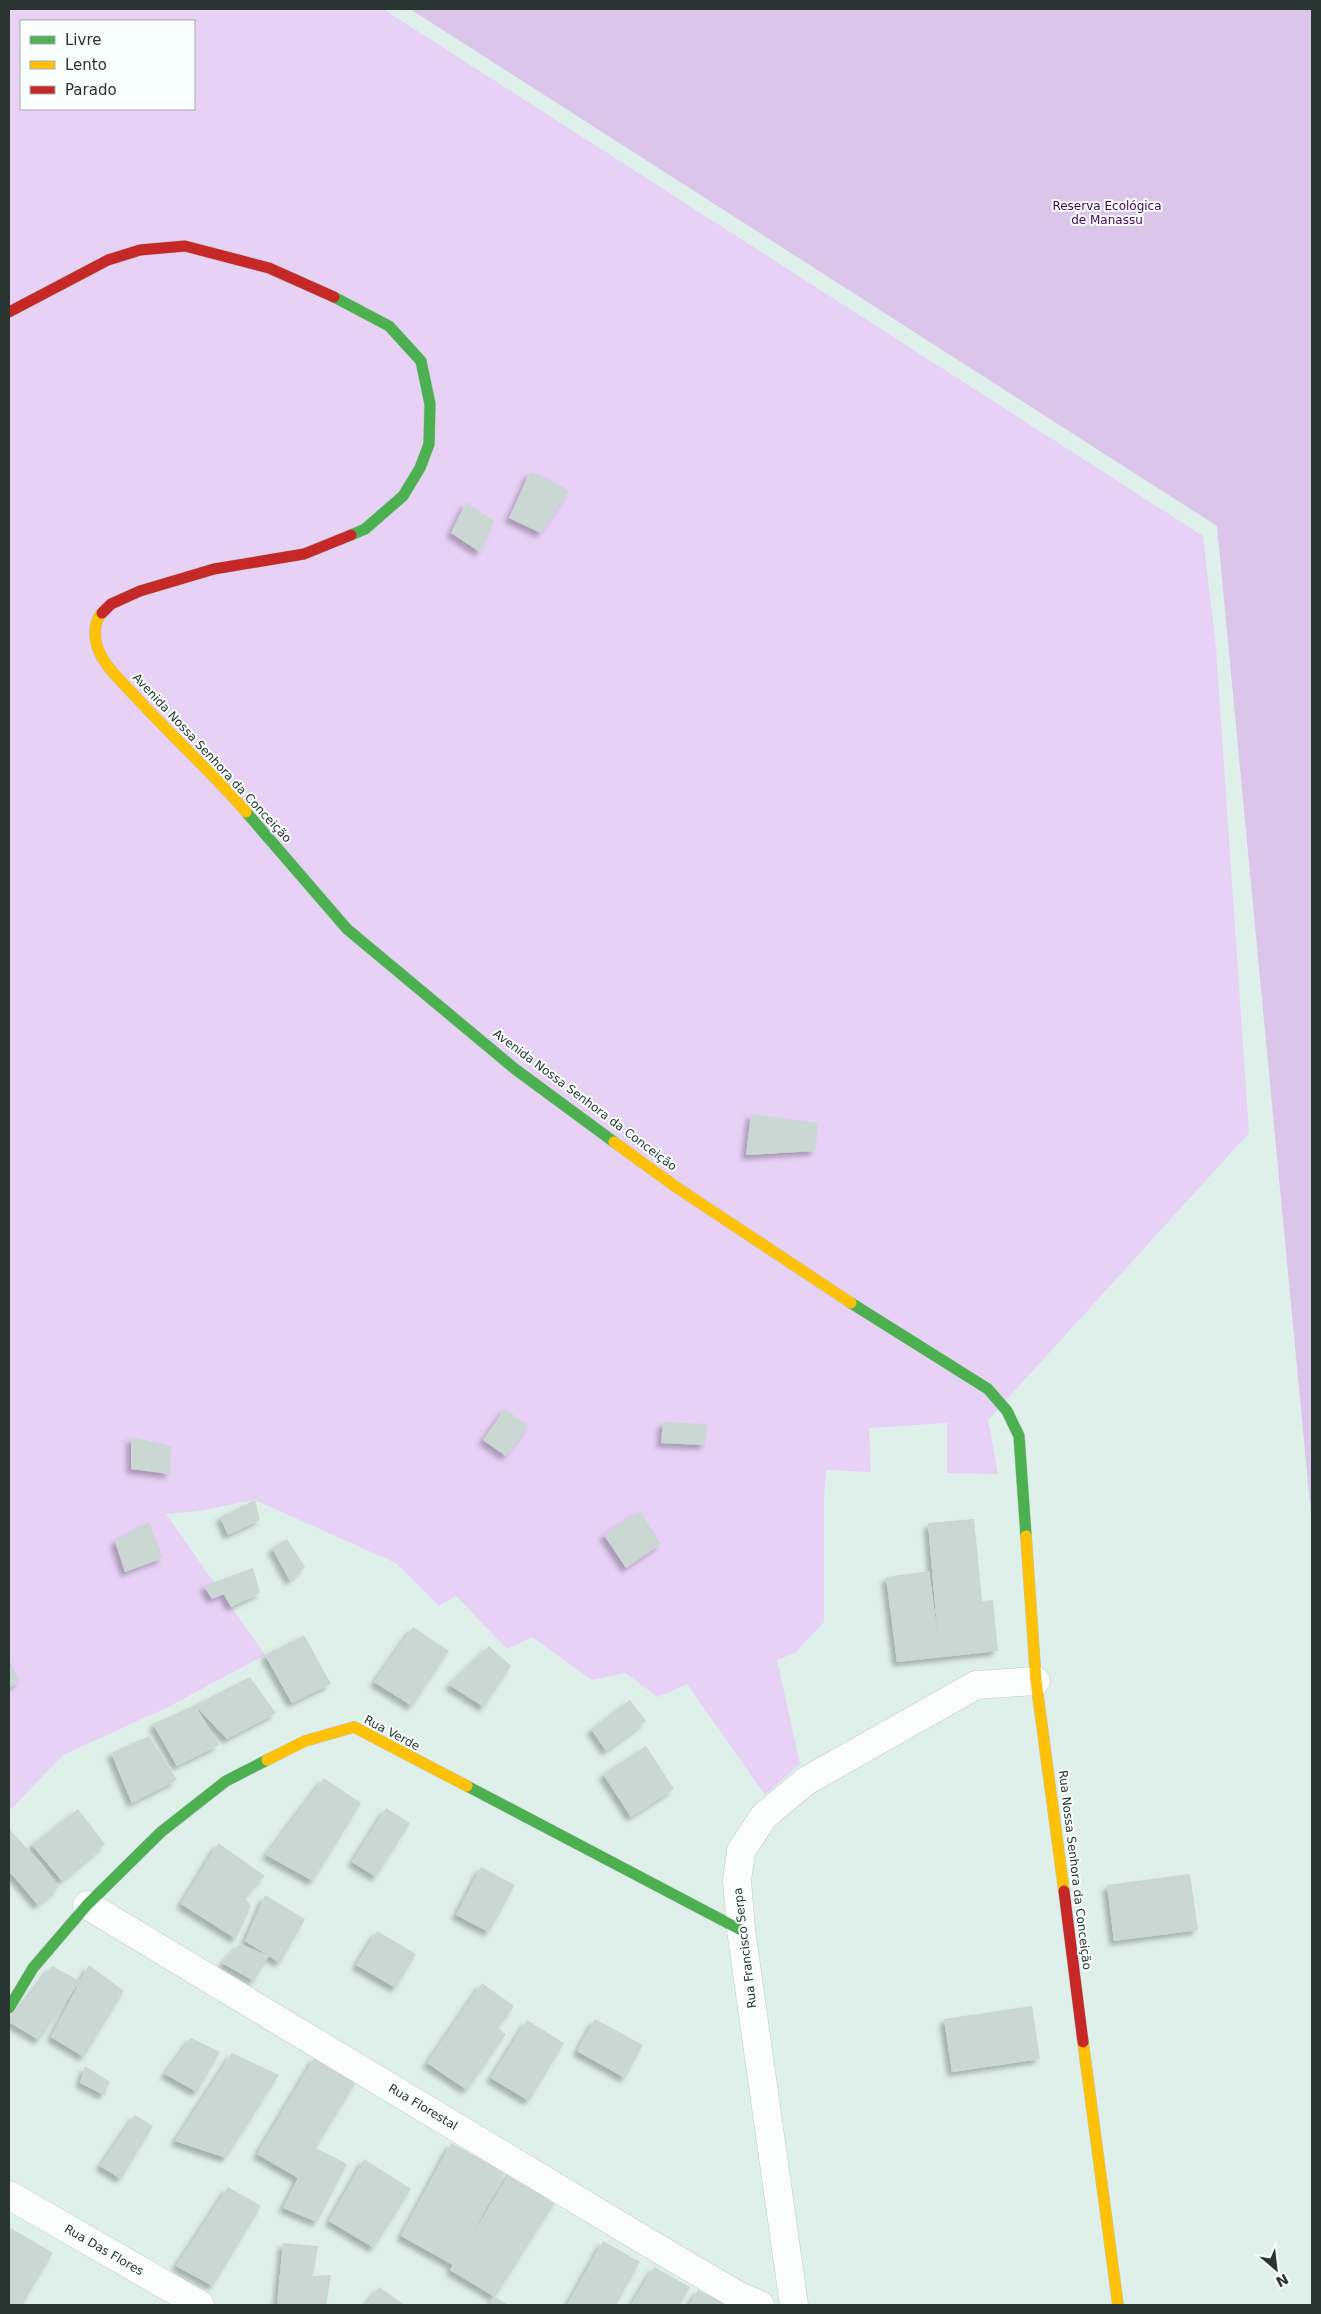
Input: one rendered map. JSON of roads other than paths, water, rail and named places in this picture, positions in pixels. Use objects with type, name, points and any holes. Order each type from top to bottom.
[{"type":"street","name":"Avenida Nossa Senhora da Conceição","points":[[9,312],[108,260],[140,250],[185,246],[269,268],[349,304],[389,326],[421,361],[430,404],[429,444],[420,468],[403,496],[365,529],[304,554],[214,570],[140,591],[111,604],[98,617],[95,630],[97,646],[111,670],[168,733],[240,805],[347,929],[515,1069],[676,1187],[887,1327],[988,1389],[1007,1411],[1019,1436]]},
{"type":"street","name":"Rua Nossa Senhora da Conceição","points":[[1019,1436],[1036,1681],[1118,2305]]},
{"type":"street","name":"Rua Francisco Serpa","points":[[794,2305],[741,1930],[737,1880],[741,1851],[764,1816],[806,1781],[976,1685],[1036,1681]]},
{"type":"street","name":"Rua Verde","points":[[9,2008],[33,1968],[87,1905],[160,1832],[226,1781],[305,1741],[354,1727],[741,1930]]},
{"type":"street","name":"Rua Florestal","points":[[87,1905],[730,2292],[760,2305]]},
{"type":"street","name":"Rua Das Flores","points":[[9,2196],[200,2305]]},
{"type":"park label","name":"Reserva Ecológica de Manassu","points":[[1107,213]]}]
